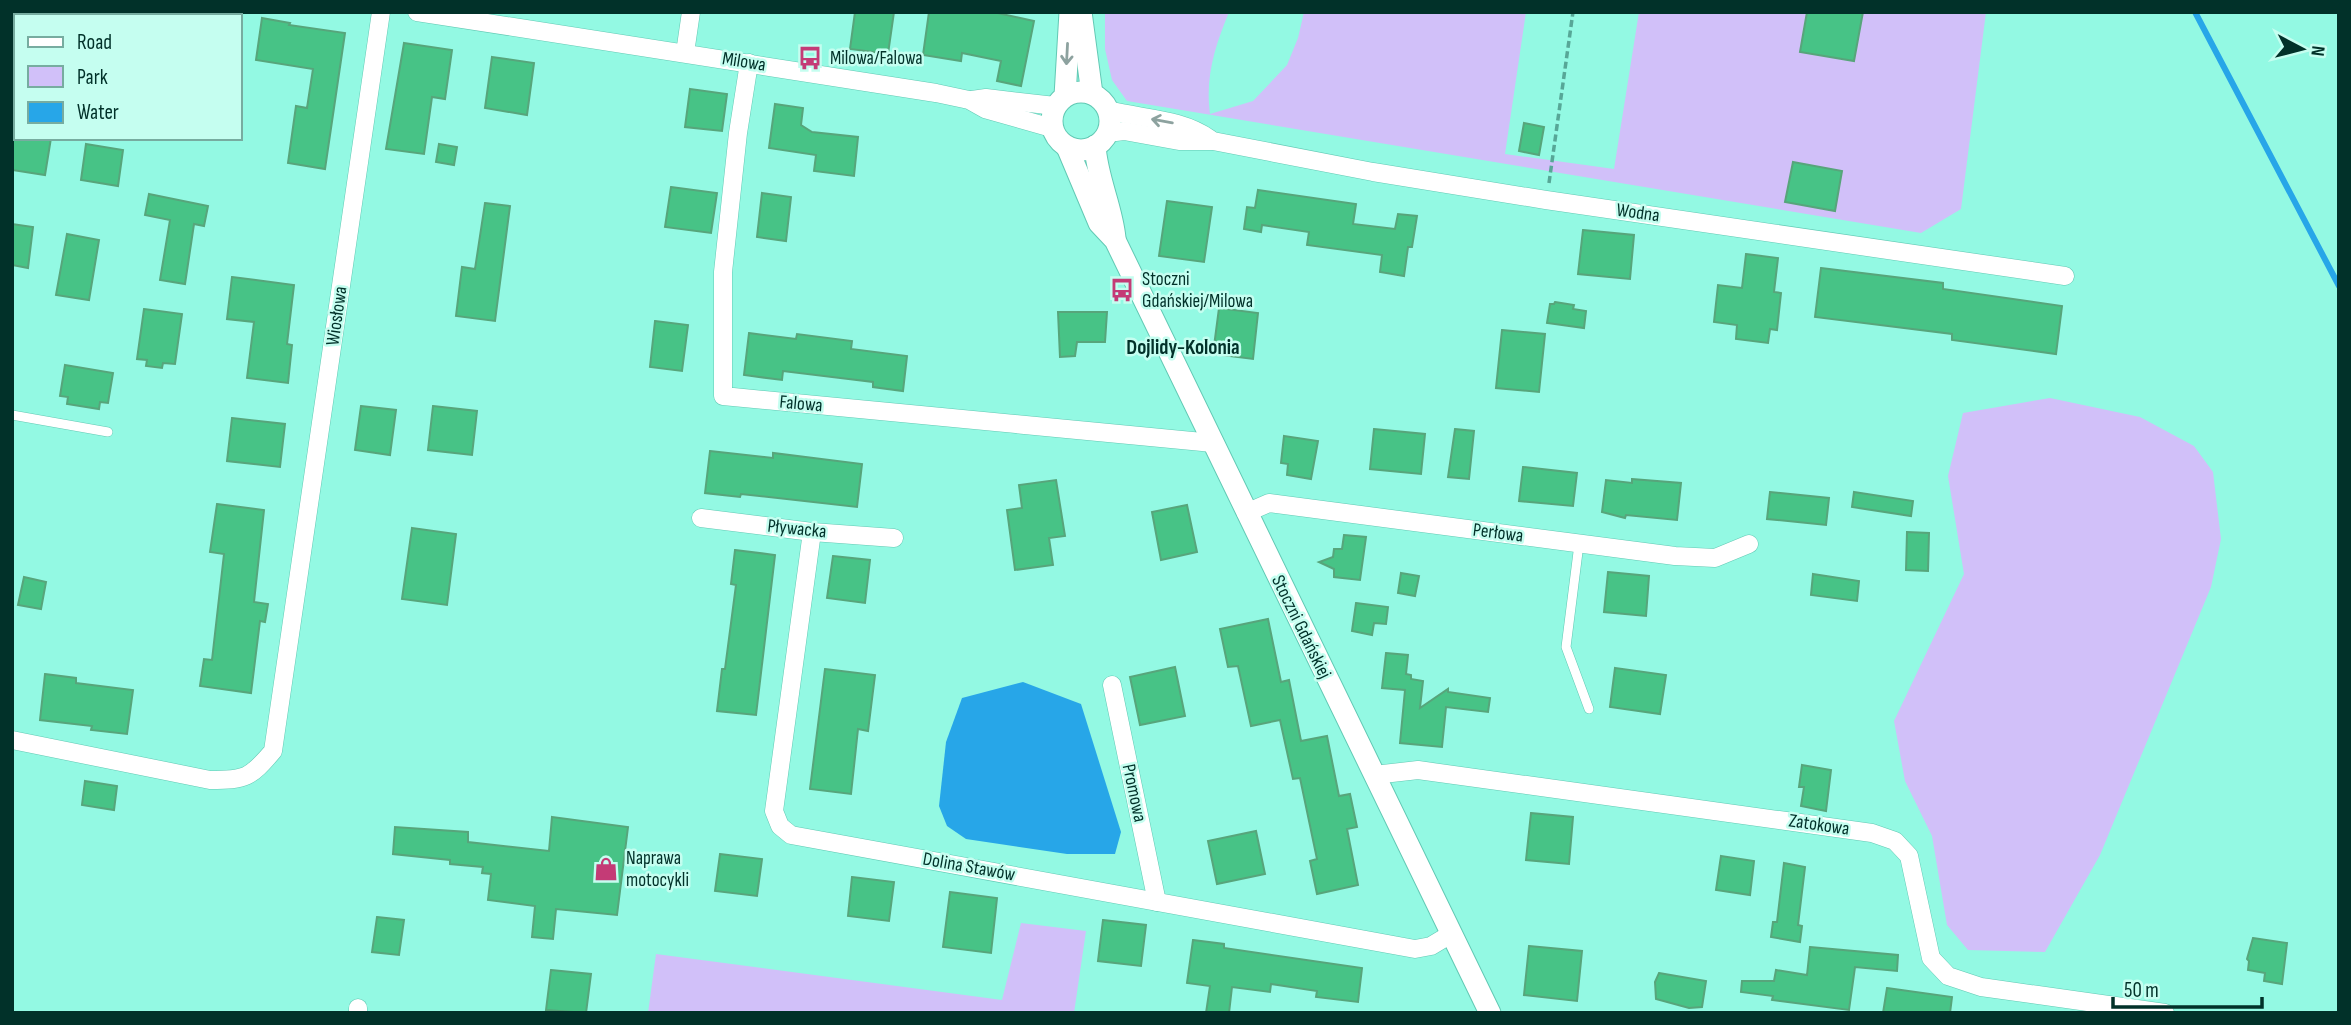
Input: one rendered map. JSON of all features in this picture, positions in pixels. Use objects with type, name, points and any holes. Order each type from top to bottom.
[{"type":"street","name":"Wiosłowa","points":[[12,740],[210,780],[233,780],[255,772],[273,751],[380,12]]},
{"type":"street","name":"Milowa","points":[[417,12],[466,16],[969,100],[986,98],[1060,101]]},
{"type":"street","points":[[685,53],[691,12]]},
{"type":"street","points":[[1060,101],[1074,92],[1092,93],[1104,103],[1110,117],[1101,139],[1086,149],[1067,147],[1060,142],[1052,128],[1051,121],[1060,101],[1070,12]]},
{"type":"street","points":[[1082,12],[1092,93]]},
{"type":"street","name":"Falowa","points":[[749,63],[738,133],[723,272],[723,396],[1213,443]]},
{"type":"street","name":"Milowa","points":[[969,100],[985,109],[1052,128]]},
{"type":"street","name":"Wodna","points":[[1108,110],[1180,124],[1213,141]]},
{"type":"street","name":"Wodna","points":[[1101,139],[1124,131],[1179,141],[1213,141],[1373,172],[1546,200],[2065,276]]},
{"type":"street","name":"Stoczni Gdańskiej","points":[[1101,139],[1096,162],[1113,220],[1115,240]]},
{"type":"street","name":"Stoczni Gdańskiej","points":[[1067,147],[1099,223],[1115,240],[1490,1013]]},
{"type":"street","name":"Perłowa","points":[[1246,513],[1269,503],[1675,556],[1715,558],[1749,544]]},
{"type":"street","name":"Pływacka","points":[[701,518],[812,532],[894,538]]},
{"type":"street","name":"Dolina Stawów","points":[[812,532],[774,811],[780,826],[791,835],[1415,949],[1431,946],[1451,934]]},
{"type":"street","name":"Promowa","points":[[1111,685],[1157,902]]},
{"type":"street","name":"Zatokowa","points":[[1374,775],[1418,771],[1872,833],[1895,841],[1909,856],[1931,958],[1948,976],[1981,987],[2165,1013]]},
{"type":"lane","points":[[12,415],[108,432]]},
{"type":"lane","points":[[1579,544],[1566,647],[1589,709]]},
{"type":"path","points":[[1546,200],[1573,12]]},
{"type":"green space","points":[[1105,12],[1229,12],[1212,62],[1210,114],[1253,101],[1287,65],[1298,38],[1304,12],[1526,12],[1505,154],[1614,169],[1639,12],[1986,12],[1961,209],[1921,233],[1127,101],[1112,80],[1105,49]]},
{"type":"green space","points":[[2050,398],[2140,417],[2194,446],[2213,472],[2221,539],[2211,587],[2100,855],[2045,952],[1968,950],[1947,925],[1932,836],[1905,781],[1894,721],[1964,574],[1948,476],[1963,413]]},
{"type":"green space","points":[[1021,923],[1086,931],[1074,1013],[648,1013],[656,954],[1002,1000]]},
{"type":"water","points":[[1023,682],[1081,704],[1121,832],[1115,854],[1067,854],[966,839],[947,826],[939,806],[946,742],[962,698]]},
{"type":"building","points":[[855,12],[894,12],[888,54],[850,49]]},
{"type":"building","points":[[929,12],[993,12],[1034,21],[1021,86],[997,81],[1001,61],[962,53],[961,61],[923,55]]},
{"type":"building","points":[[1807,12],[1863,12],[1854,61],[1800,52]]},
{"type":"building","points":[[262,18],[345,33],[325,169],[288,163],[296,106],[307,108],[313,69],[256,60]]},
{"type":"building","points":[[404,43],[452,50],[445,99],[432,97],[424,154],[386,149]]},
{"type":"building","points":[[492,57],[534,63],[527,115],[485,108]]},
{"type":"building","points":[[690,89],[727,94],[722,131],[685,127]]},
{"type":"building","points":[[775,104],[803,108],[801,125],[812,132],[858,137],[854,176],[814,171],[816,155],[769,148]]},
{"type":"building","points":[[1524,123],[1544,127],[1539,155],[1519,151]]},
{"type":"building","points":[[12,138],[51,140],[45,175],[12,170]]},
{"type":"building","points":[[86,144],[123,150],[118,186],[81,180]]},
{"type":"building","points":[[439,144],[457,147],[454,165],[436,162]]},
{"type":"building","points":[[1793,162],[1842,171],[1835,211],[1785,202]]},
{"type":"building","points":[[671,187],[717,193],[711,233],[665,227]]},
{"type":"building","points":[[1258,190],[1356,204],[1353,224],[1395,229],[1398,214],[1417,216],[1412,247],[1408,247],[1404,276],[1380,272],[1382,255],[1307,245],[1309,232],[1262,225],[1261,232],[1244,229],[1247,207],[1255,208]]},
{"type":"building","points":[[762,193],[791,197],[786,241],[757,237]]},
{"type":"building","points":[[149,194],[208,206],[204,226],[194,224],[185,284],[160,280],[170,220],[145,215]]},
{"type":"building","points":[[1167,201],[1212,207],[1204,262],[1159,256]]},
{"type":"building","points":[[485,203],[510,206],[495,321],[456,316],[462,267],[475,269]]},
{"type":"building","points":[[12,224],[33,227],[28,268],[12,265]]},
{"type":"building","points":[[1583,230],[1634,235],[1630,279],[1578,274]]},
{"type":"building","points":[[67,234],[99,240],[89,300],[56,295]]},
{"type":"building","points":[[1746,254],[1778,258],[1774,292],[1781,293],[1777,330],[1770,329],[1768,343],[1736,339],[1737,325],[1714,322],[1718,285],[1742,288]]},
{"type":"building","points":[[1821,268],[1943,283],[1943,289],[2062,306],[2056,354],[1952,340],[1952,334],[1815,317]]},
{"type":"building","points":[[232,277],[294,285],[287,344],[292,345],[288,383],[247,378],[254,322],[227,319]]},
{"type":"building","points":[[1555,302],[1574,305],[1573,309],[1586,311],[1584,328],[1547,323],[1550,304]]},
{"type":"building","points":[[1219,308],[1258,313],[1253,359],[1213,354]]},
{"type":"building","points":[[144,309],[182,314],[175,364],[163,363],[162,368],[146,366],[147,360],[137,359]]},
{"type":"building","points":[[1058,312],[1107,312],[1105,342],[1077,342],[1075,356],[1060,357]]},
{"type":"building","points":[[655,321],[688,325],[682,371],[650,367]]},
{"type":"building","points":[[1502,330],[1545,334],[1539,392],[1496,388]]},
{"type":"building","points":[[749,333],[796,339],[797,334],[852,341],[851,349],[907,356],[903,391],[873,387],[873,382],[783,371],[782,380],[744,375]]},
{"type":"building","points":[[65,365],[113,373],[108,403],[100,402],[99,409],[67,404],[68,397],[60,396]]},
{"type":"building","points":[[361,406],[396,410],[390,455],[355,450]]},
{"type":"building","points":[[433,406],[477,411],[472,455],[428,450]]},
{"type":"building","points":[[232,418],[285,424],[280,467],[227,461]]},
{"type":"building","points":[[1374,429],[1425,434],[1421,474],[1370,469]]},
{"type":"building","points":[[1455,429],[1474,431],[1469,479],[1448,477]]},
{"type":"building","points":[[1284,436],[1318,441],[1311,479],[1287,475],[1288,464],[1281,463]]},
{"type":"building","points":[[710,451],[773,458],[773,453],[862,464],[857,507],[741,494],[740,497],[705,493]]},
{"type":"building","points":[[1523,467],[1577,473],[1573,506],[1519,501]]},
{"type":"building","points":[[1632,479],[1681,483],[1677,520],[1626,515],[1625,518],[1602,512],[1606,480],[1632,483]]},
{"type":"building","points":[[1056,480],[1065,536],[1049,538],[1053,565],[1015,570],[1007,510],[1022,508],[1019,485]]},
{"type":"building","points":[[1770,492],[1829,498],[1826,525],[1767,519]]},
{"type":"building","points":[[1854,492],[1913,501],[1911,516],[1852,507]]},
{"type":"building","points":[[217,504],[264,510],[254,602],[268,604],[265,622],[260,621],[251,693],[200,686],[204,659],[212,660],[224,554],[210,552]]},
{"type":"building","points":[[1187,505],[1197,552],[1161,560],[1152,512]]},
{"type":"building","points":[[412,528],[456,534],[447,605],[402,599]]},
{"type":"building","points":[[1907,532],[1929,533],[1928,571],[1906,570]]},
{"type":"building","points":[[1344,535],[1366,537],[1360,580],[1334,577],[1334,569],[1319,562],[1333,557],[1334,549],[1342,549]]},
{"type":"building","points":[[735,550],[775,555],[756,715],[717,711],[736,585],[731,584]]},
{"type":"building","points":[[833,556],[870,560],[865,603],[827,598]]},
{"type":"building","points":[[1608,572],[1649,576],[1646,616],[1604,612]]},
{"type":"building","points":[[1401,573],[1419,576],[1415,596],[1398,593]]},
{"type":"building","points":[[1813,574],[1859,581],[1857,601],[1811,595]]},
{"type":"building","points":[[24,577],[46,582],[41,609],[18,605]]},
{"type":"building","points":[[1356,603],[1388,607],[1386,624],[1374,623],[1372,635],[1352,631]]},
{"type":"building","points":[[1268,619],[1281,682],[1289,680],[1301,741],[1327,736],[1339,796],[1350,794],[1357,827],[1347,829],[1358,885],[1317,894],[1310,861],[1317,859],[1300,778],[1293,779],[1280,720],[1251,726],[1238,666],[1228,667],[1220,629]]},
{"type":"building","points":[[1386,653],[1408,655],[1406,674],[1411,675],[1411,679],[1423,681],[1420,708],[1448,689],[1448,692],[1490,698],[1488,712],[1446,707],[1442,747],[1400,743],[1405,690],[1382,688]]},
{"type":"building","points":[[1175,667],[1185,716],[1140,725],[1130,677]]},
{"type":"building","points":[[1615,668],[1666,675],[1660,714],[1610,707]]},
{"type":"building","points":[[825,669],[875,675],[868,731],[858,729],[851,794],[810,789]]},
{"type":"building","points":[[45,674],[76,678],[76,683],[133,690],[127,734],[91,730],[92,726],[40,720]]},
{"type":"building","points":[[1802,765],[1831,770],[1826,811],[1801,806],[1804,787],[1799,787]]},
{"type":"building","points":[[85,781],[117,786],[114,810],[82,805]]},
{"type":"building","points":[[1531,813],[1573,817],[1569,864],[1526,860]]},
{"type":"building","points":[[552,817],[628,827],[617,915],[556,909],[553,939],[532,937],[535,906],[488,900],[491,874],[482,873],[483,867],[450,864],[450,860],[393,854],[395,827],[468,832],[468,842],[549,851]]},
{"type":"building","points":[[1256,831],[1265,874],[1217,884],[1208,841]]},
{"type":"building","points":[[720,854],[762,859],[757,896],[715,891]]},
{"type":"building","points":[[1721,856],[1754,861],[1750,895],[1716,890]]},
{"type":"building","points":[[1784,863],[1805,867],[1798,925],[1802,926],[1800,942],[1771,937],[1773,922],[1777,922]]},
{"type":"building","points":[[852,877],[894,882],[889,921],[848,916]]},
{"type":"building","points":[[950,892],[997,898],[991,953],[943,947]]},
{"type":"building","points":[[377,917],[404,920],[399,955],[372,952]]},
{"type":"building","points":[[1103,920],[1146,925],[1141,966],[1098,961]]},
{"type":"building","points":[[2253,938],[2287,943],[2282,984],[2264,981],[2265,973],[2248,970],[2247,959]]},
{"type":"building","points":[[1193,940],[1224,944],[1224,948],[1362,968],[1358,1002],[1316,997],[1317,991],[1271,984],[1270,992],[1232,987],[1229,1013],[1206,1013],[1210,986],[1187,983]]},
{"type":"building","points":[[1529,946],[1582,951],[1577,1001],[1524,995]]},
{"type":"building","points":[[1810,947],[1898,955],[1897,971],[1855,967],[1849,1010],[1772,1000],[1773,996],[1741,992],[1742,981],[1774,981],[1776,970],[1807,975]]},
{"type":"building","points":[[551,970],[591,974],[586,1013],[546,1010]]},
{"type":"building","points":[[1659,973],[1706,981],[1702,1007],[1689,1008],[1656,999],[1655,982]]},
{"type":"building","points":[[1887,988],[1952,997],[1950,1013],[1883,1013]]},
{"type":"waterway","points":[[2195,12],[2339,286]]},
{"type":"place","name":"Milowa/Falowa","points":[[810,58]]},
{"type":"place","name":"Stoczni Gdańskiej/Milowa","points":[[1122,290]]},
{"type":"place","name":"Naprawa motocykli","points":[[606,869]]},
{"type":"district","name":"Dojlidy-Kolonia","points":[[1183,347]]}]
